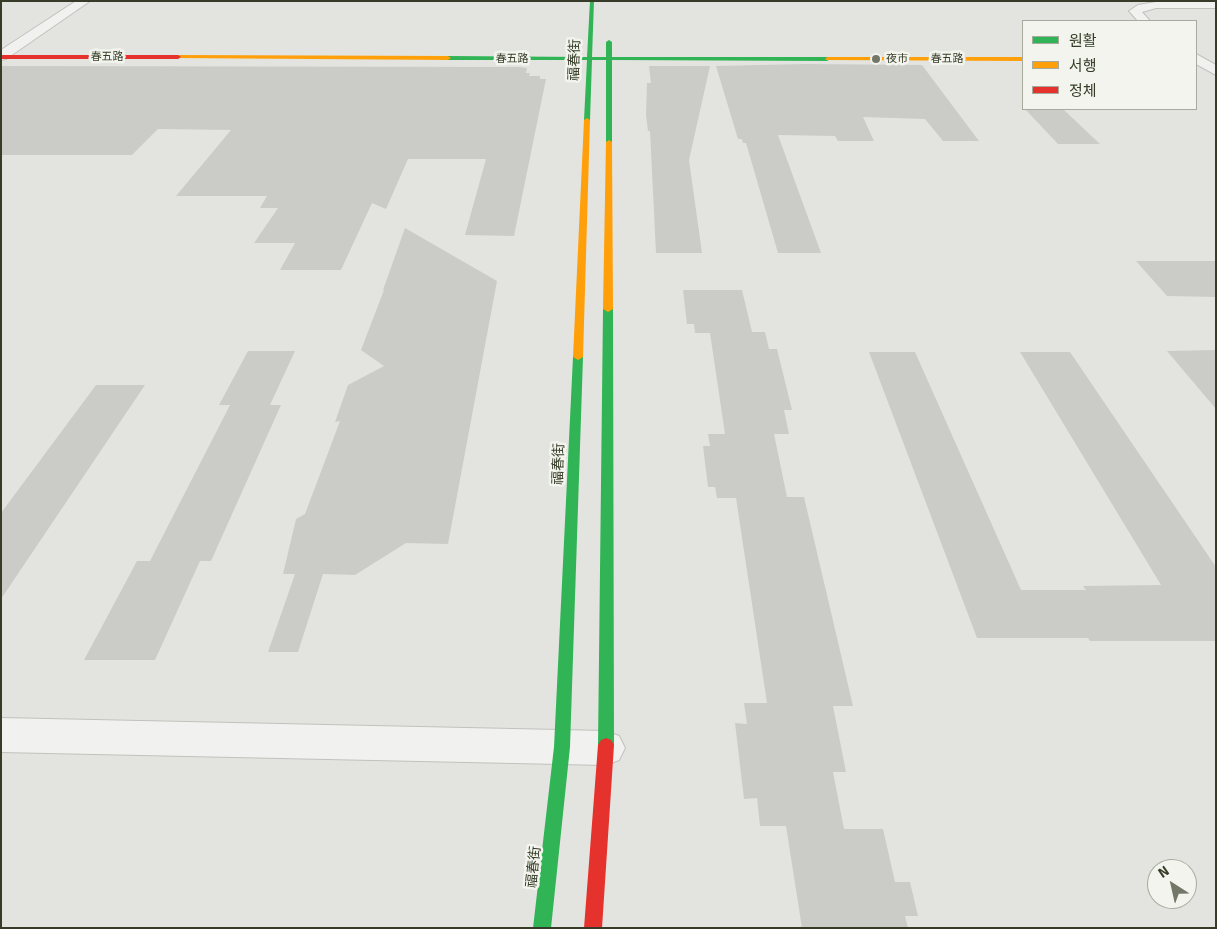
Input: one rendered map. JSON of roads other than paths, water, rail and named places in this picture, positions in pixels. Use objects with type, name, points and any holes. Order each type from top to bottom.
[{"type":"main road","name":"福春街","points":[[542,928],[562,747],[592,1]]},
{"type":"main road","points":[[593,928],[606,748],[609,30]]},
{"type":"main road","name":"春五路","points":[[1,56],[1022,59]]},
{"type":"street","points":[[1,56],[84,1]]},
{"type":"street","points":[[1143,20],[1135,12],[1142,7],[1156,5],[1216,5]]},
{"type":"street","points":[[1197,60],[1216,71]]},
{"type":"street","points":[[1,735],[606,748]]},
{"type":"place","name":"夜市","points":[[876,59]]}]
